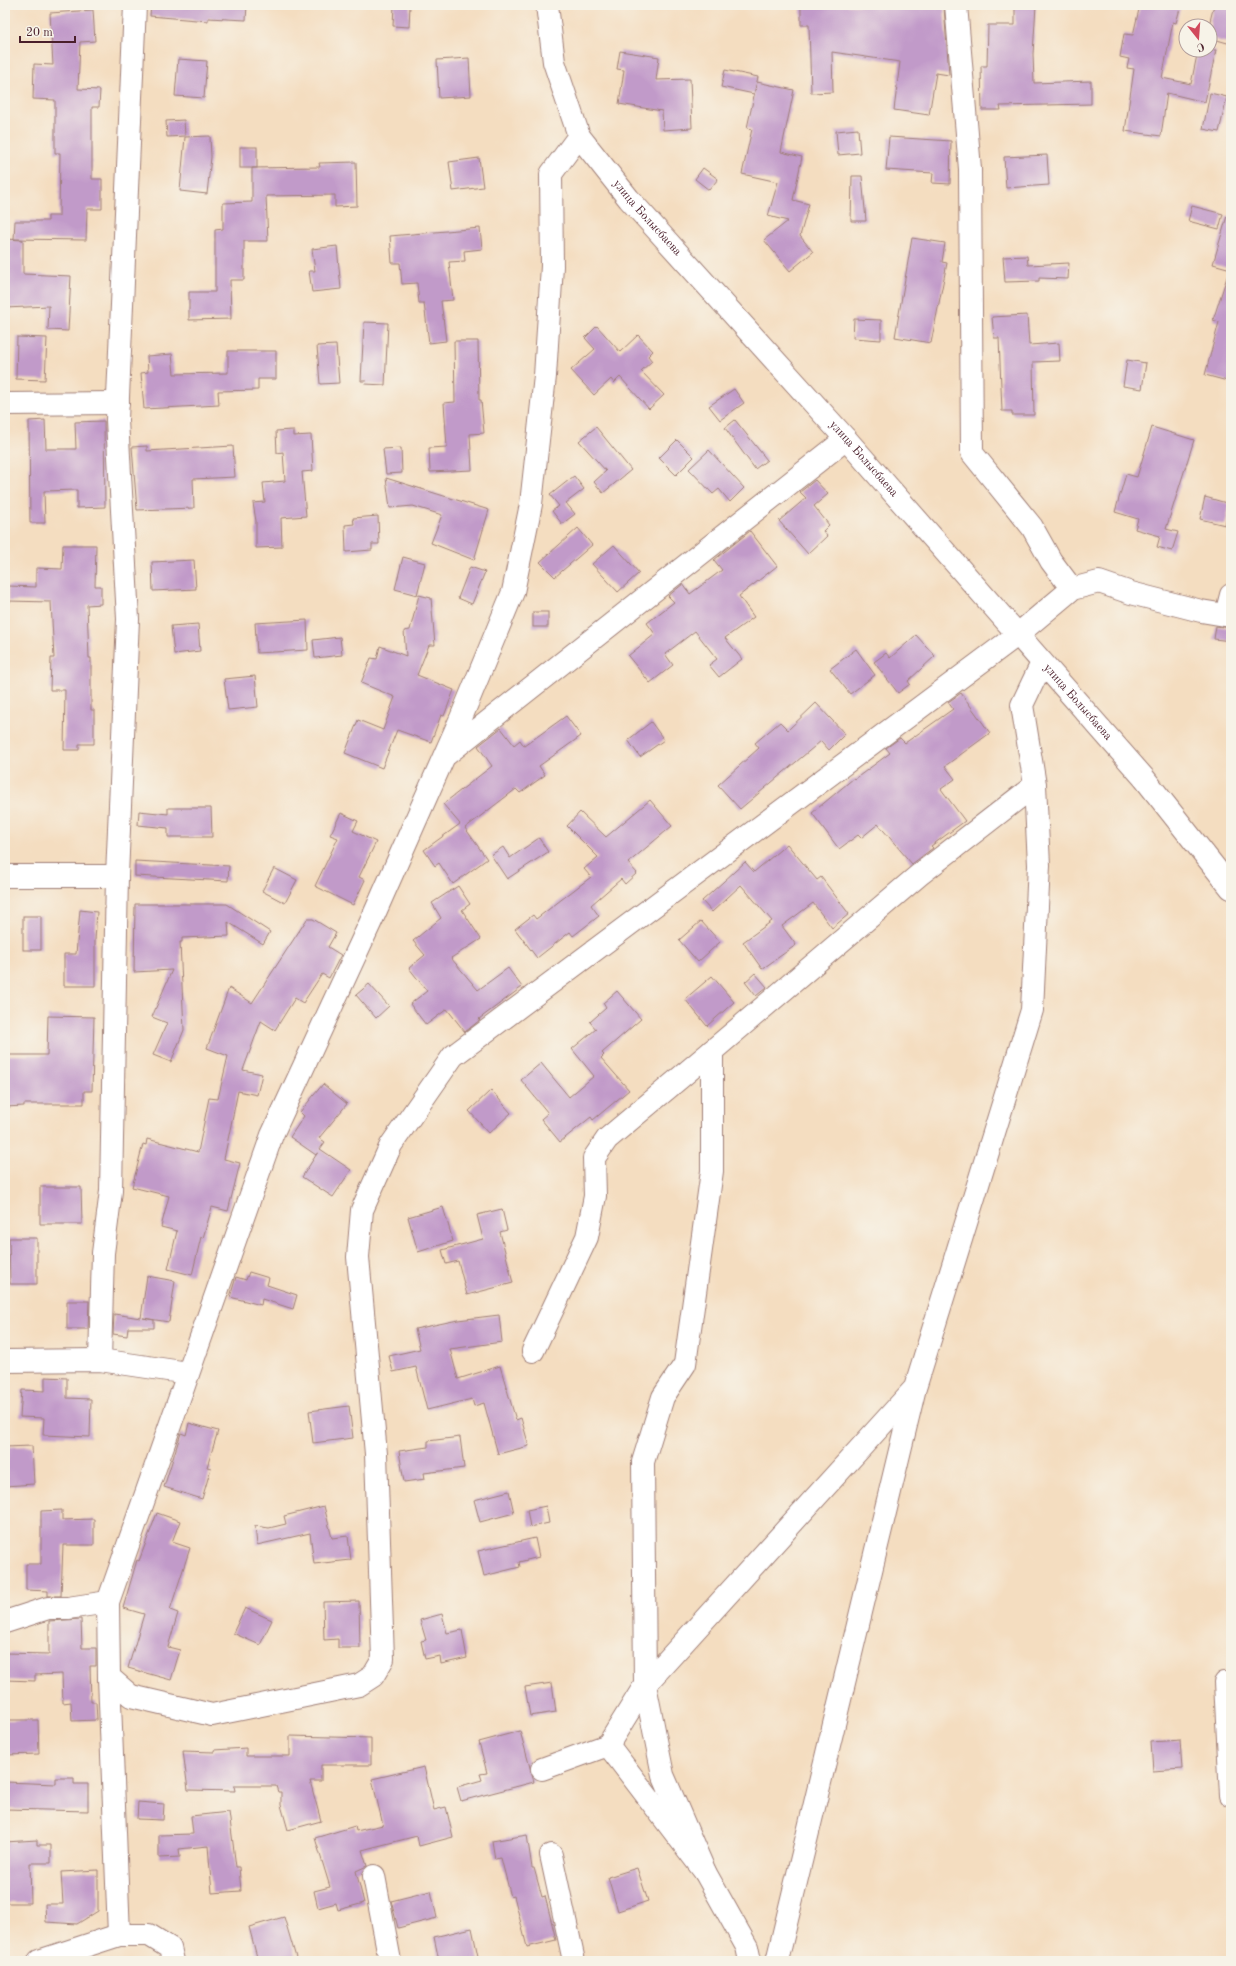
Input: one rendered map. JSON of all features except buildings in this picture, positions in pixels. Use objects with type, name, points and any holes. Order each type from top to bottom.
[{"type":"street","points":[[100,1360],[103,1253],[111,1191],[117,876],[128,619],[117,420],[135,5]]},
{"type":"street","name":"улица Болысбаева","points":[[547,5],[554,62],[579,136],[629,199],[846,438],[1017,635],[1144,778],[1231,888]]},
{"type":"street","points":[[956,5],[970,169],[972,453],[1032,527],[1051,561],[1072,589]]},
{"type":"street","points":[[119,1935],[109,1677],[108,1602],[272,1136],[373,917],[444,756],[513,592],[531,504],[545,376],[552,266],[551,174],[579,136]]},
{"type":"street","points":[[5,404],[118,403]]},
{"type":"street","points":[[444,756],[846,438]]},
{"type":"street","points":[[109,1677],[131,1696],[212,1715],[359,1685],[373,1676],[383,1660],[376,1454],[358,1257],[362,1210],[391,1145],[453,1056],[1017,635],[1072,589],[1099,582],[1131,593],[1201,611],[1229,609]]},
{"type":"street","points":[[777,1961],[915,1388],[1032,1010],[1039,865],[1035,785],[1022,706],[1042,663]]},
{"type":"street","points":[[533,1351],[587,1237],[595,1196],[594,1158],[607,1139],[919,875],[1035,785]]},
{"type":"street","points":[[5,876],[117,876]]},
{"type":"street","points":[[712,1051],[712,1171],[685,1364],[663,1397],[643,1462],[645,1685],[663,1775],[705,1872],[747,1947],[750,1961]]},
{"type":"street","points":[[5,1361],[100,1360],[188,1373]]},
{"type":"street","points":[[542,1769],[608,1745],[645,1685],[915,1388]]},
{"type":"street","points":[[5,1622],[48,1608],[68,1608],[108,1602]]},
{"type":"street","points":[[1225,1683],[1231,1795]]},
{"type":"street","points":[[608,1745],[705,1872]]},
{"type":"street","points":[[551,1855],[574,1961]]},
{"type":"street","points":[[374,1876],[390,1961]]},
{"type":"street","points":[[39,1961],[119,1935],[149,1935],[170,1948],[173,1961]]}]
